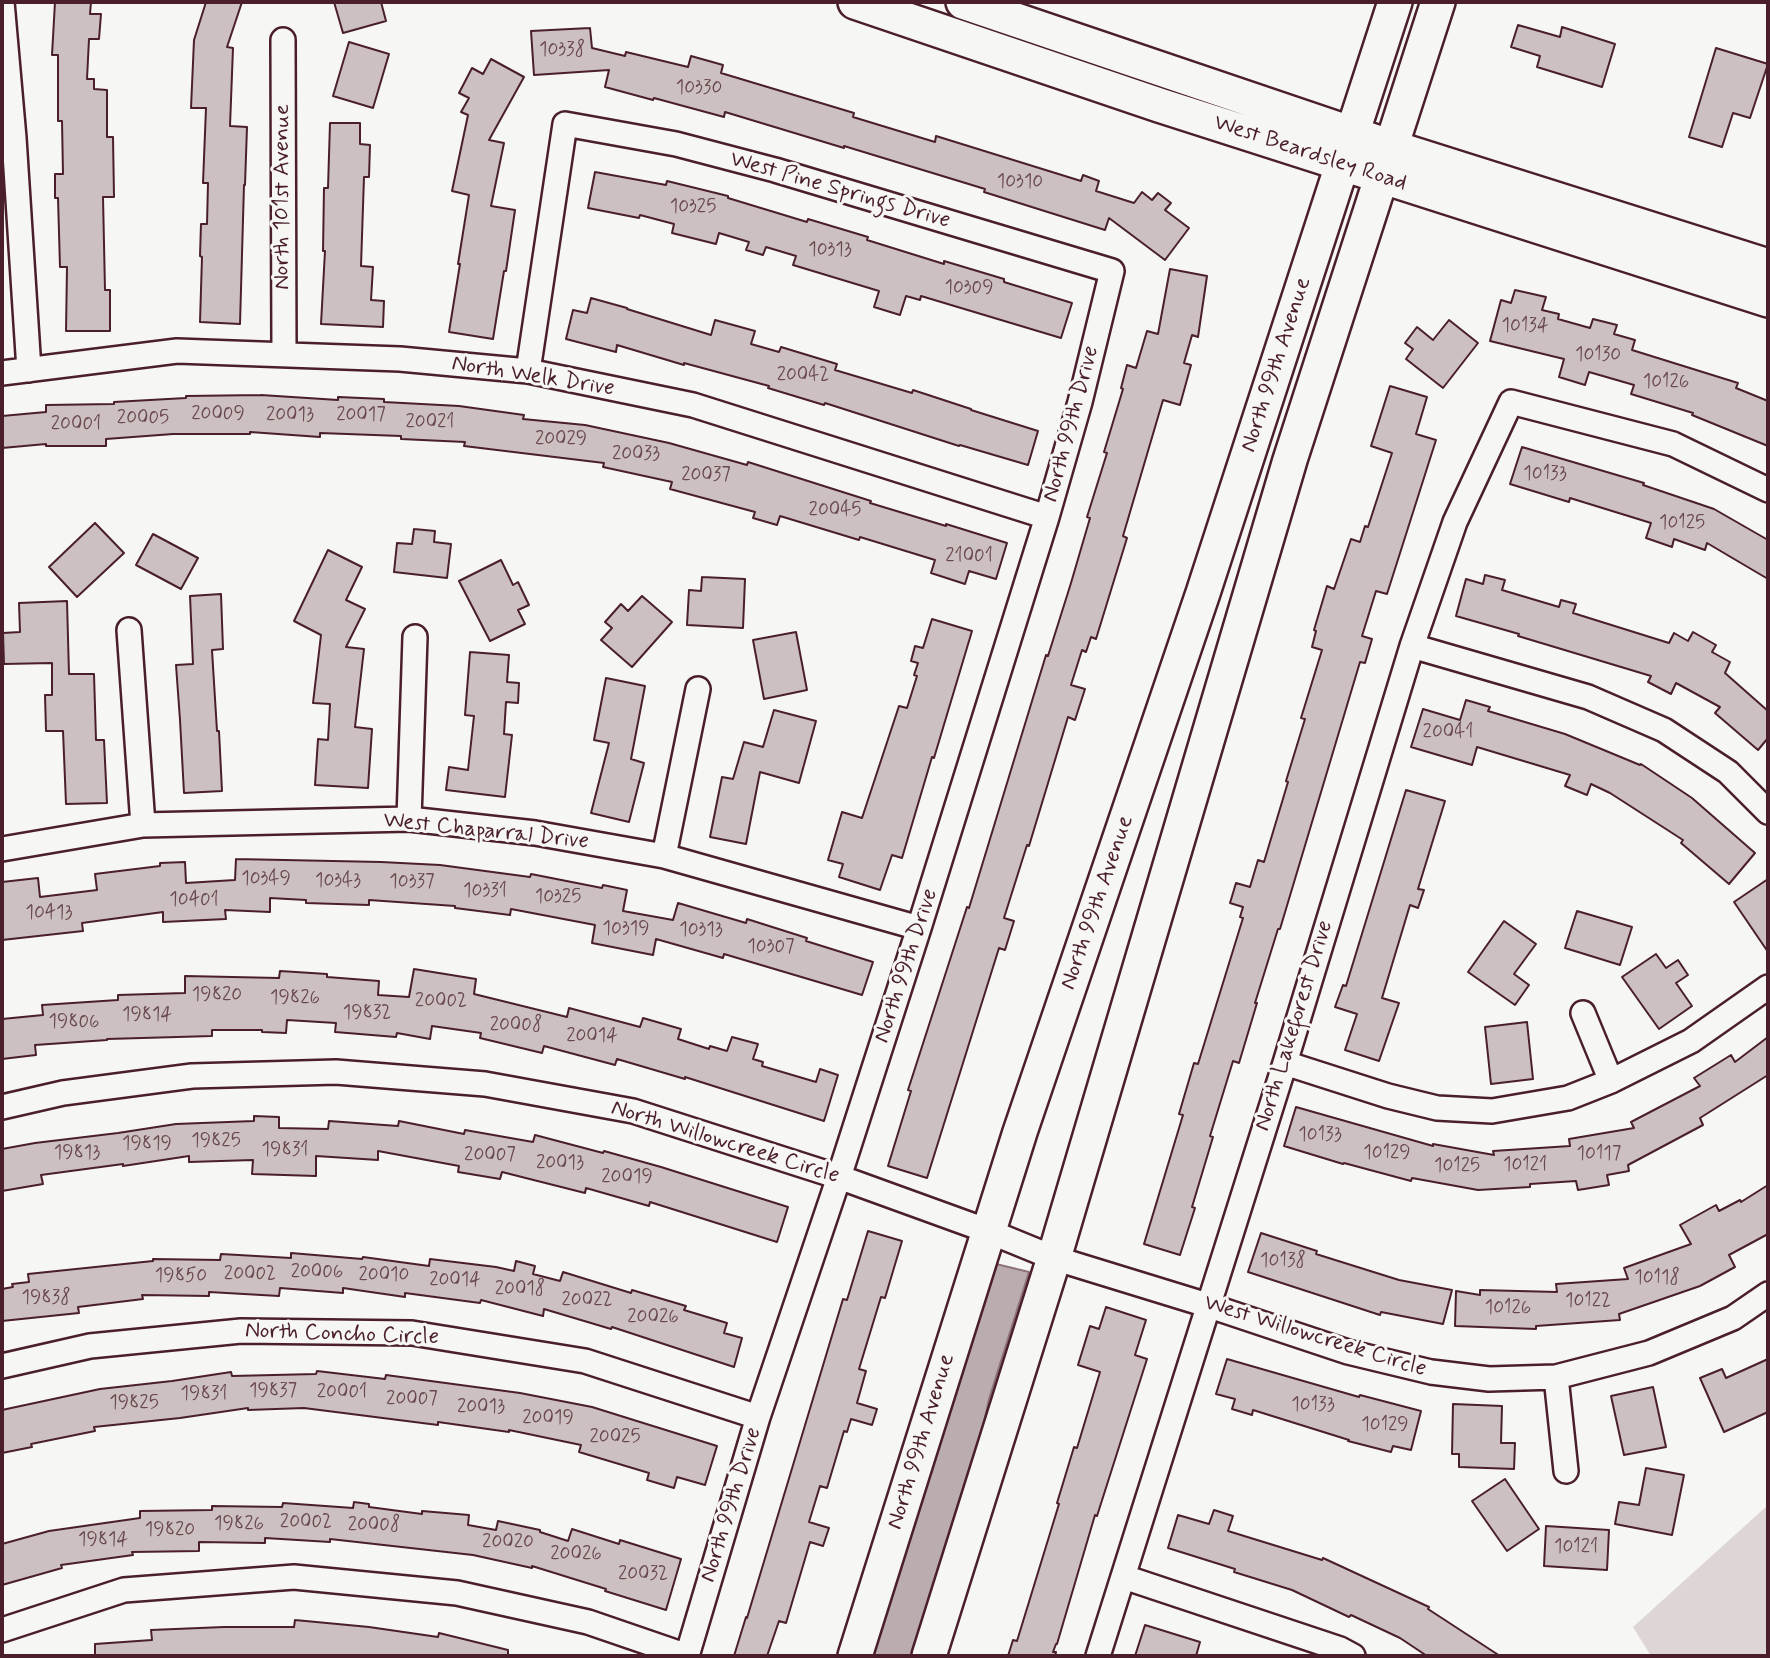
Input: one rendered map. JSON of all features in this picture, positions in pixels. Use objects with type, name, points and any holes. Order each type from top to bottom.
[{"type":"main road","name":"West Beardsley Road","points":[[855,2],[1159,106],[1347,149],[1768,300]]},
{"type":"main road","name":"West Beardsley Road","points":[[963,2],[1317,123],[1347,149]]},
{"type":"main road","name":"North 99th Avenue","points":[[855,1656],[1020,1132],[1203,593],[1395,2]]},
{"type":"main road","name":"North 99th Avenue","points":[[929,1656],[1054,1258],[1290,460],[1438,2]]},
{"type":"main road","name":"West Beardsley Road","points":[[1386,163],[1768,266]]},
{"type":"street","points":[[2,2],[29,370]]},
{"type":"street","name":"North 101st Avenue","points":[[283,40],[284,354]]},
{"type":"street","name":"West Pine Springs Drive","points":[[528,372],[565,124],[676,144],[775,170],[1112,271]]},
{"type":"street","name":"North 99th Drive","points":[[687,1656],[758,1417],[919,928],[1047,517],[1080,402],[1112,271]]},
{"type":"street","name":"North Welk Drive","points":[[2,373],[177,351],[400,359],[528,372],[693,405],[1047,517]]},
{"type":"street","name":"North Lakeforest Drive","points":[[1098,1656],[1412,646],[1455,522],[1511,402],[1674,444],[1768,490]]},
{"type":"street","points":[[129,630],[143,825]]},
{"type":"street","points":[[409,819],[415,637]]},
{"type":"street","points":[[1412,646],[1588,697],[1664,730],[1728,772],[1768,812]]},
{"type":"street","points":[[664,856],[698,689]]},
{"type":"street","name":"West Chaparral Drive","points":[[2,849],[143,825],[409,819],[535,833],[664,856],[919,928]]},
{"type":"street","points":[[1284,1063],[1388,1096],[1437,1108],[1492,1111],[1568,1098],[1611,1081],[1690,1041],[1768,987]]},
{"type":"street","points":[[1583,1013],[1611,1081]]},
{"type":"street","name":"North Willowcreek Circle","points":[[2,1107],[63,1093],[192,1076],[335,1072],[471,1083],[633,1111],[839,1177],[1021,1244]]},
{"type":"street","name":"West Willowcreek Circle","points":[[1021,1244],[1054,1258],[1348,1352],[1432,1372],[1489,1379],[1556,1377],[1649,1353],[1733,1318],[1768,1294]]},
{"type":"street","name":"North Concho Circle","points":[[2,1366],[90,1346],[241,1331],[412,1333],[585,1361],[758,1417]]},
{"type":"street","points":[[1556,1377],[1566,1471]]},
{"type":"street","points":[[2,1630],[124,1590],[294,1577],[457,1593],[588,1622],[687,1656]]},
{"type":"street","points":[[1124,1577],[1340,1649],[1353,1656]]},
{"type":"shaded area","points":[[992,1263],[1029,1272],[989,1399],[972,1479],[917,1656],[871,1656]]},
{"type":"shaded area","points":[[1768,1505],[1768,1656],[1651,1656],[1633,1627]]},
{"type":"building","points":[[55,2],[91,2],[90,14],[101,14],[99,39],[89,39],[87,79],[94,79],[94,89],[107,90],[107,137],[113,137],[114,197],[103,197],[105,290],[110,290],[110,331],[66,331],[67,267],[60,267],[58,198],[55,198],[55,174],[63,174],[62,121],[58,121],[58,55],[52,55]]},
{"type":"building","points":[[206,2],[242,2],[227,47],[233,48],[230,126],[247,127],[240,324],[200,322],[201,224],[207,224],[208,183],[203,183],[206,108],[191,108],[194,40]]},
{"type":"building","points":[[334,2],[381,2],[386,21],[343,33]]},
{"type":"building","points":[[1518,25],[1560,37],[1562,27],[1615,44],[1602,87],[1537,67],[1540,56],[1511,47]]},
{"type":"building","points":[[590,28],[592,48],[625,56],[626,52],[688,67],[691,56],[723,65],[721,73],[854,113],[853,117],[935,142],[936,136],[1081,181],[1083,175],[1099,181],[1096,191],[1134,203],[1142,192],[1152,200],[1158,193],[1171,203],[1165,210],[1189,228],[1165,260],[1109,218],[1105,230],[984,192],[985,189],[844,146],[725,112],[724,117],[605,87],[609,70],[534,75],[531,31]]},
{"type":"building","points":[[349,42],[389,54],[373,108],[333,96]]},
{"type":"building","points":[[1716,48],[1768,64],[1750,118],[1733,113],[1722,147],[1689,137]]},
{"type":"building","points":[[491,59],[524,77],[489,140],[504,143],[491,206],[515,210],[493,339],[449,332],[469,195],[452,191],[468,115],[461,112],[469,98],[459,93],[472,68],[483,74]]},
{"type":"building","points":[[330,123],[360,123],[360,144],[370,145],[369,177],[364,177],[361,266],[373,267],[371,300],[384,301],[383,327],[321,324],[325,251],[324,188],[328,188]]},
{"type":"building","points":[[595,172],[666,185],[667,181],[728,196],[807,222],[808,219],[868,237],[867,240],[944,264],[944,261],[1004,279],[1004,282],[1072,303],[1061,338],[921,296],[920,300],[906,296],[900,315],[874,307],[879,291],[793,265],[796,256],[766,247],[763,255],[746,250],[749,242],[719,233],[716,244],[672,233],[674,224],[640,215],[639,218],[588,208]]},
{"type":"building","points":[[1170,269],[1207,276],[1198,337],[1192,335],[1184,363],[1191,365],[1180,405],[1163,400],[1123,536],[1127,538],[1096,639],[1091,637],[1086,652],[1082,650],[1071,685],[1085,689],[1075,720],[1068,717],[1004,918],[1014,921],[1005,950],[999,948],[927,1178],[888,1166],[911,1091],[908,1090],[967,907],[969,908],[1046,655],[1048,656],[1071,583],[1090,518],[1087,517],[1107,453],[1104,452],[1123,389],[1121,388],[1127,365],[1136,368],[1147,331],[1158,334]]},
{"type":"building","points":[[1515,290],[1546,297],[1542,310],[1559,314],[1558,319],[1590,328],[1593,319],[1617,325],[1614,334],[1635,340],[1632,350],[1738,383],[1736,388],[1768,401],[1768,446],[1692,415],[1693,413],[1631,394],[1634,385],[1589,372],[1585,385],[1559,377],[1564,359],[1490,341],[1501,300],[1511,303]]},
{"type":"building","points":[[591,298],[711,335],[715,320],[755,331],[751,344],[779,352],[781,347],[837,364],[835,370],[912,393],[913,390],[1038,431],[1028,465],[768,388],[769,386],[617,345],[616,352],[566,339],[573,310],[587,313]]},
{"type":"building","points":[[1449,320],[1478,343],[1443,388],[1406,359],[1413,349],[1405,343],[1417,327],[1433,340]]},
{"type":"building","points":[[1390,386],[1427,397],[1416,434],[1436,440],[1387,594],[1376,591],[1362,636],[1372,639],[1365,663],[1360,662],[1239,1063],[1233,1061],[1210,1136],[1213,1137],[1180,1255],[1144,1244],[1183,1115],[1179,1114],[1194,1063],[1198,1064],[1243,918],[1240,917],[1243,907],[1230,903],[1236,883],[1250,887],[1258,860],[1264,862],[1288,782],[1286,781],[1305,719],[1301,718],[1322,650],[1312,647],[1316,631],[1314,630],[1327,586],[1334,589],[1351,539],[1360,542],[1365,526],[1368,527],[1392,453],[1371,446]]},
{"type":"building","points":[[261,395],[338,400],[338,397],[384,399],[384,402],[459,406],[524,415],[523,419],[585,425],[669,443],[747,465],[748,462],[871,501],[870,503],[1007,543],[996,579],[969,571],[965,584],[931,573],[935,560],[780,516],[777,525],[753,518],[755,512],[670,489],[672,482],[603,467],[604,463],[464,446],[465,442],[401,439],[401,436],[320,433],[320,437],[250,432],[106,439],[106,446],[46,444],[2,448],[2,416],[46,412],[46,405],[114,404],[186,396]]},
{"type":"building","points":[[1522,447],[1644,483],[1643,485],[1714,509],[1768,540],[1768,579],[1707,543],[1705,550],[1674,539],[1672,547],[1646,538],[1651,523],[1570,498],[1569,502],[1510,484]]},
{"type":"building","points":[[95,523],[124,553],[77,597],[49,567]]},
{"type":"building","points":[[414,529],[435,531],[434,542],[451,544],[447,578],[394,572],[397,543],[412,544]]},
{"type":"building","points":[[153,534],[198,558],[181,589],[136,565]]},
{"type":"building","points":[[328,550],[362,567],[346,600],[365,609],[346,647],[364,649],[355,727],[372,729],[368,788],[315,785],[318,739],[328,740],[330,704],[313,703],[321,635],[294,621]]},
{"type":"building","points":[[501,560],[513,585],[518,582],[529,605],[518,610],[525,624],[490,641],[459,581]]},
{"type":"building","points":[[1485,575],[1505,580],[1502,590],[1559,607],[1561,600],[1576,604],[1573,613],[1669,643],[1674,633],[1688,641],[1693,632],[1716,645],[1712,652],[1730,662],[1725,673],[1768,711],[1768,738],[1758,750],[1715,713],[1720,707],[1676,683],[1671,694],[1648,682],[1651,676],[1456,616],[1466,579],[1483,584]]},
{"type":"building","points":[[702,577],[745,579],[743,628],[687,625],[689,590],[701,591]]},
{"type":"building","points":[[221,594],[223,649],[212,650],[222,791],[184,793],[176,665],[193,664],[190,596]]},
{"type":"building","points":[[642,596],[672,622],[632,667],[601,640],[612,628],[605,622],[621,604],[628,611]]},
{"type":"building","points":[[67,601],[69,674],[94,674],[96,740],[104,740],[107,803],[66,804],[63,731],[46,731],[45,695],[52,695],[52,663],[4,664],[3,633],[20,632],[19,603]]},
{"type":"building","points":[[932,619],[972,631],[902,858],[892,855],[880,890],[839,877],[843,864],[828,860],[842,812],[862,818],[899,706],[907,708],[917,676],[914,675],[918,663],[911,661],[915,646],[923,648]]},
{"type":"building","points":[[796,632],[807,690],[764,699],[753,640]]},
{"type":"building","points":[[470,652],[509,655],[507,682],[519,683],[518,703],[506,702],[504,734],[512,735],[505,797],[446,790],[449,767],[468,770],[474,716],[465,715]]},
{"type":"building","points":[[606,678],[645,686],[631,759],[644,763],[629,822],[591,813],[609,743],[594,740]]},
{"type":"building","points":[[1466,700],[1490,707],[1488,711],[1565,734],[1641,764],[1692,798],[1755,853],[1729,884],[1681,843],[1683,840],[1610,793],[1591,784],[1587,795],[1565,786],[1570,775],[1477,747],[1472,765],[1411,747],[1423,709],[1460,720]]},
{"type":"building","points":[[774,710],[816,721],[799,783],[760,772],[746,844],[710,837],[722,777],[733,779],[744,742],[763,747]]},
{"type":"building","points":[[1406,790],[1445,801],[1418,889],[1424,890],[1418,908],[1410,905],[1382,998],[1399,1003],[1379,1061],[1345,1050],[1357,1014],[1335,1007],[1343,985],[1346,986]]},
{"type":"building","points":[[236,859],[440,865],[530,877],[531,874],[602,888],[603,885],[627,890],[623,911],[673,920],[678,903],[746,923],[747,919],[873,962],[862,995],[724,954],[723,958],[656,939],[653,955],[592,943],[595,925],[511,909],[510,915],[455,906],[369,900],[369,905],[306,903],[306,900],[270,898],[270,912],[225,910],[226,919],[163,922],[163,912],[82,923],[83,931],[2,940],[2,882],[38,878],[40,897],[97,890],[95,874],[160,866],[160,863],[185,862],[186,883],[235,880]]},
{"type":"building","points":[[1768,879],[1768,952],[1734,902]]},
{"type":"building","points":[[1577,911],[1632,927],[1620,965],[1565,948]]},
{"type":"building","points":[[1504,921],[1536,944],[1514,974],[1529,985],[1515,1005],[1468,972]]},
{"type":"building","points":[[1656,954],[1666,968],[1678,960],[1688,975],[1676,983],[1692,1006],[1659,1029],[1622,977]]},
{"type":"building","points":[[414,969],[476,979],[474,994],[567,1017],[569,1008],[640,1027],[643,1018],[681,1029],[678,1039],[709,1049],[710,1046],[727,1051],[732,1037],[758,1044],[753,1059],[763,1062],[762,1066],[816,1082],[820,1069],[838,1075],[824,1121],[685,1077],[617,1059],[615,1065],[544,1046],[542,1053],[480,1038],[481,1033],[432,1026],[430,1039],[397,1033],[396,1037],[335,1032],[336,1023],[287,1020],[286,1033],[212,1030],[212,1036],[107,1039],[35,1045],[36,1055],[2,1059],[2,1019],[43,1015],[42,1005],[118,1000],[118,995],[185,993],[185,976],[279,978],[280,971],[379,981],[378,995],[409,997]]},
{"type":"building","points":[[1527,1022],[1533,1079],[1491,1084],[1485,1027]]},
{"type":"building","points":[[1768,1037],[1768,1075],[1700,1118],[1703,1125],[1628,1165],[1629,1171],[1607,1175],[1609,1185],[1578,1190],[1576,1181],[1478,1190],[1412,1178],[1411,1181],[1284,1146],[1296,1107],[1433,1146],[1494,1155],[1493,1151],[1570,1146],[1569,1139],[1634,1128],[1631,1122],[1700,1086],[1694,1078],[1731,1055],[1735,1062]]},
{"type":"building","points":[[254,1116],[279,1117],[279,1128],[328,1129],[329,1121],[398,1126],[399,1121],[464,1134],[465,1130],[533,1142],[535,1135],[661,1167],[788,1207],[777,1242],[650,1202],[649,1206],[586,1188],[585,1193],[502,1172],[500,1179],[458,1172],[459,1166],[378,1151],[378,1160],[316,1156],[316,1176],[252,1174],[253,1160],[189,1162],[189,1156],[41,1175],[43,1184],[2,1191],[2,1149],[176,1124],[254,1121]]},
{"type":"building","points":[[1768,1185],[1768,1234],[1729,1255],[1735,1267],[1700,1286],[1619,1314],[1620,1320],[1536,1326],[1536,1329],[1455,1326],[1456,1291],[1480,1295],[1480,1290],[1557,1292],[1556,1284],[1628,1279],[1624,1268],[1691,1244],[1680,1225],[1716,1205],[1719,1211],[1740,1200],[1741,1202]]},
{"type":"building","points":[[868,1231],[902,1241],[859,1369],[866,1371],[857,1403],[877,1409],[872,1425],[851,1419],[847,1432],[844,1431],[827,1488],[820,1486],[809,1522],[829,1528],[823,1546],[810,1542],[786,1623],[779,1621],[767,1656],[734,1656],[843,1299],[847,1300]]},
{"type":"building","points":[[1261,1233],[1317,1251],[1316,1254],[1399,1280],[1452,1290],[1443,1324],[1381,1312],[1380,1315],[1248,1272]]},
{"type":"building","points":[[291,1253],[363,1257],[429,1266],[430,1259],[514,1271],[516,1261],[535,1266],[533,1274],[560,1281],[563,1272],[631,1293],[632,1290],[686,1306],[684,1310],[727,1323],[724,1333],[742,1338],[734,1367],[612,1327],[611,1329],[544,1309],[543,1316],[481,1300],[480,1303],[405,1293],[405,1297],[343,1288],[343,1293],[280,1288],[279,1296],[209,1292],[209,1296],[142,1295],[143,1299],[78,1307],[79,1313],[2,1321],[2,1289],[13,1287],[12,1284],[29,1282],[28,1274],[153,1259],[220,1260],[221,1254],[291,1258]]},
{"type":"building","points":[[1106,1307],[1146,1320],[1135,1355],[1147,1359],[1097,1516],[1095,1515],[1053,1652],[1056,1652],[1055,1656],[1008,1656],[1013,1640],[1017,1641],[1074,1447],[1077,1448],[1100,1372],[1078,1365],[1090,1326],[1099,1329]]},
{"type":"building","points":[[1227,1359],[1359,1397],[1360,1395],[1421,1411],[1411,1450],[1393,1446],[1391,1452],[1253,1410],[1252,1415],[1232,1409],[1235,1399],[1216,1394]]},
{"type":"building","points":[[1768,1359],[1768,1412],[1724,1432],[1700,1378],[1722,1369],[1726,1378]]},
{"type":"building","points":[[317,1371],[385,1379],[386,1375],[520,1393],[592,1407],[717,1446],[705,1485],[677,1477],[674,1488],[647,1480],[649,1473],[579,1452],[581,1445],[509,1430],[438,1422],[438,1425],[304,1408],[248,1408],[94,1427],[95,1431],[2,1453],[2,1410],[100,1389],[231,1372],[232,1376],[316,1374]]},
{"type":"building","points":[[1653,1387],[1666,1447],[1624,1455],[1611,1396]]},
{"type":"building","points":[[1453,1404],[1502,1406],[1501,1443],[1515,1443],[1514,1469],[1459,1467],[1459,1454],[1452,1454]]},
{"type":"building","points":[[1646,1468],[1684,1475],[1672,1535],[1615,1524],[1619,1502],[1639,1505]]},
{"type":"building","points":[[1505,1479],[1539,1529],[1507,1551],[1472,1501]]},
{"type":"building","points":[[354,1502],[369,1504],[369,1507],[422,1514],[422,1511],[469,1515],[468,1525],[496,1530],[498,1521],[540,1530],[568,1541],[572,1529],[619,1544],[620,1540],[681,1559],[666,1610],[532,1566],[473,1555],[330,1539],[330,1542],[265,1538],[265,1543],[199,1542],[199,1551],[132,1552],[133,1555],[61,1565],[62,1568],[2,1585],[2,1544],[49,1531],[140,1518],[140,1511],[212,1510],[212,1506],[282,1507],[283,1503],[353,1508]]},
{"type":"building","points":[[1214,1510],[1233,1516],[1228,1531],[1322,1560],[1323,1558],[1429,1607],[1428,1609],[1500,1656],[1427,1656],[1400,1638],[1292,1590],[1168,1548],[1178,1515],[1209,1524]]},
{"type":"building","points":[[1546,1526],[1609,1530],[1607,1570],[1544,1566]]},
{"type":"building","points":[[295,1620],[438,1637],[439,1633],[508,1650],[508,1656],[95,1656],[95,1644],[152,1640],[151,1630],[294,1627]]},
{"type":"building","points":[[1145,1625],[1200,1642],[1196,1656],[1135,1656]]}]
